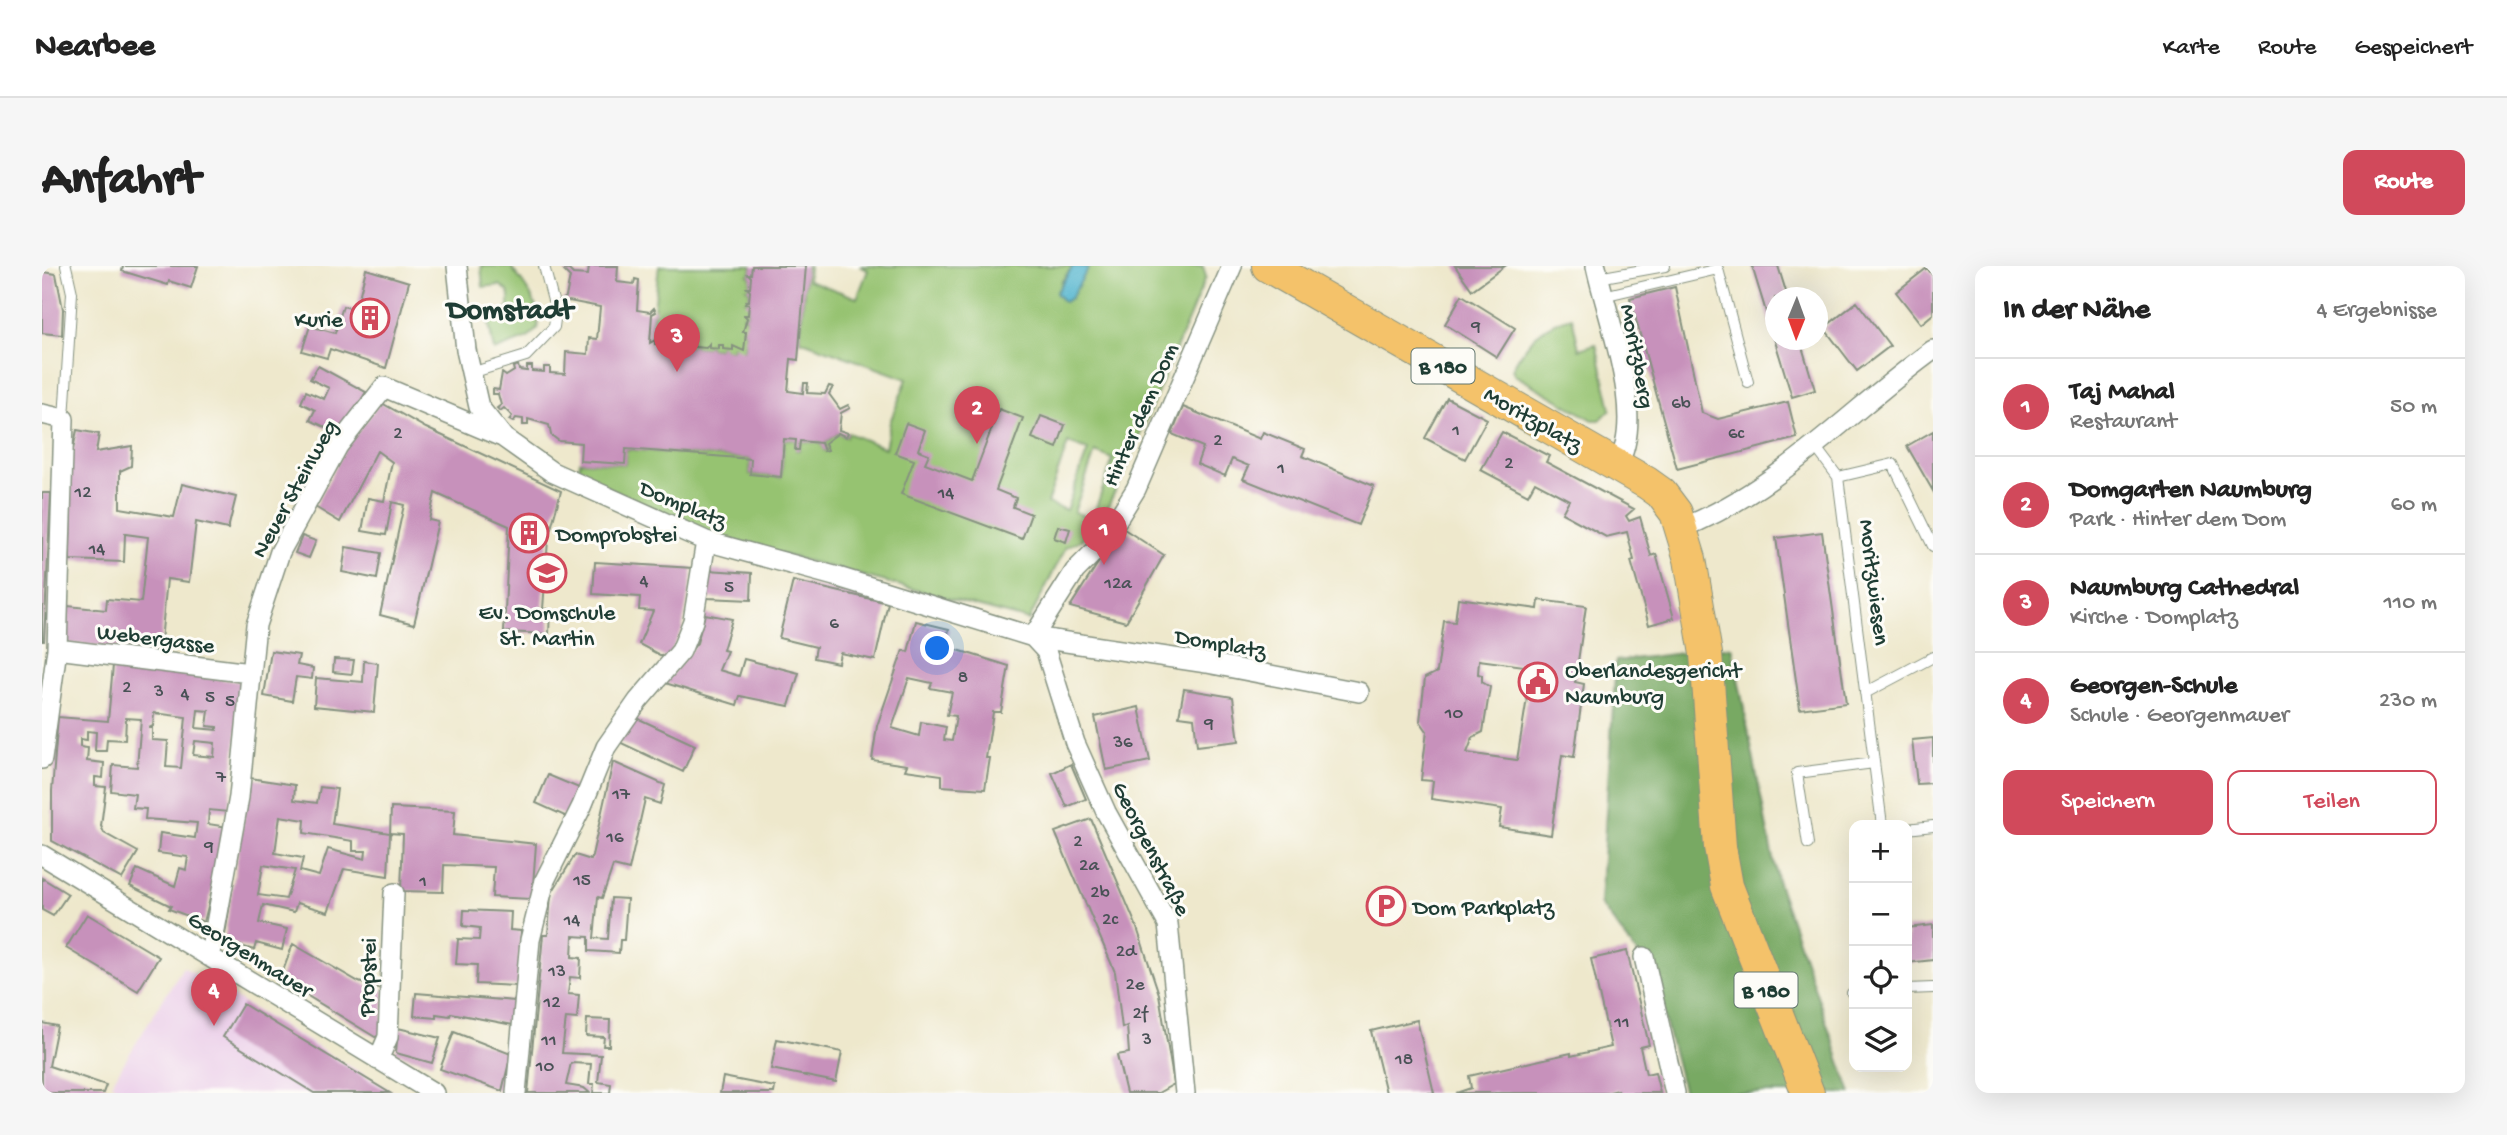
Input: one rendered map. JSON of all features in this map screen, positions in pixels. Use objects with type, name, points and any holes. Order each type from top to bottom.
[{"type":"main road","name":"Moritzplatz","points":[[1268,266],[1617,465]]},
{"type":"main road","name":"B 180","points":[[1617,465],[1661,494],[1676,513],[1682,528],[1699,602],[1706,654],[1720,847],[1727,886],[1808,1093]]},
{"type":"street","name":"Domplatz","points":[[457,266],[471,373],[479,407],[504,438],[552,472],[706,541],[838,577],[1033,637],[1207,663],[1359,692]]},
{"type":"street","name":"Hinter dem Dom","points":[[1033,637],[1075,571],[1102,544],[1136,489],[1232,266]]},
{"type":"street","name":"Moritzberg","points":[[1599,280],[1628,407],[1625,453],[1617,465]]},
{"type":"street","points":[[1682,528],[1739,499],[1933,350]]},
{"type":"street","name":"Neuer Steinweg","points":[[210,957],[239,797],[256,625],[281,552],[338,446],[384,387],[504,438]]},
{"type":"street","points":[[42,414],[64,419],[57,649],[42,759]]},
{"type":"street","points":[[516,1093],[530,940],[545,880],[582,806],[606,747],[638,701],[681,652],[693,621],[706,541]]},
{"type":"street","name":"Georgenstraße","points":[[1033,637],[1046,651],[1075,743],[1106,812],[1168,924],[1185,1093]]},
{"type":"street","name":"Webergasse","points":[[57,649],[250,673]]},
{"type":"street","name":"Georgenmauer","points":[[42,855],[433,1093]]},
{"type":"street","name":"Propstei","points":[[378,1060],[388,1037],[394,893]]},
{"type":"street","points":[[1644,957],[1675,1093]]},
{"type":"lane","points":[[64,419],[72,293],[66,266]]},
{"type":"lane","points":[[471,373],[526,356],[554,327],[556,312],[544,266]]},
{"type":"lane","name":"Moritzberg","points":[[1599,280],[1665,266]]},
{"type":"lane","name":"Moritzberg","points":[[1599,280],[1718,269],[1748,382]]},
{"type":"lane","name":"Moritzwiesen","points":[[1814,444],[1838,477],[1881,820]]},
{"type":"lane","name":"Moritzwiesen","points":[[1838,477],[1893,464],[1933,546]]},
{"type":"lane","name":"Moritzwiesen","points":[[1865,693],[1933,657]]},
{"type":"lane","points":[[1808,844],[1797,774],[1874,763]]},
{"type":"lane","points":[[1912,828],[1933,827]]},
{"type":"lane","points":[[1912,989],[1933,988]]},
{"type":"shaded area","points":[[183,967],[395,1093],[128,1093],[111,1084]]},
{"type":"green space","points":[[481,266],[510,266],[530,294],[537,310],[538,328],[528,338],[494,351],[488,318],[503,314],[508,307],[509,297],[508,291],[500,285],[483,287]]},
{"type":"green space","points":[[659,266],[752,266],[751,274],[748,275],[751,277],[750,288],[747,288],[750,291],[749,301],[746,301],[749,304],[748,315],[744,316],[747,318],[747,328],[743,329],[746,332],[744,351],[736,350],[733,346],[733,350],[723,349],[720,345],[719,349],[709,348],[709,344],[706,348],[695,347],[693,343],[692,347],[681,346],[680,342],[677,345],[667,345],[667,341],[664,344],[655,344],[655,340],[650,343]]},
{"type":"green space","points":[[806,266],[809,266],[808,280],[857,298],[868,270],[859,266],[1073,266],[1061,282],[1071,298],[1089,266],[1203,266],[1206,277],[1124,473],[1102,518],[1081,540],[1066,547],[1029,620],[706,534],[578,473],[580,461],[625,464],[626,449],[751,459],[750,474],[781,477],[784,439],[796,440],[796,450],[799,450],[800,441],[821,443],[825,451],[828,450],[825,443],[838,433],[846,437],[848,433],[885,448],[890,422],[907,379],[800,340]],"holes":[[[1068,443],[1088,450],[1066,510],[1047,503]],[[1095,452],[1113,459],[1092,519],[1074,512]]]},
{"type":"green space","points":[[1572,317],[1579,349],[1596,344],[1611,409],[1600,420],[1593,420],[1515,375],[1512,369],[1523,350],[1543,329]]},
{"type":"green space","points":[[1732,647],[1777,880],[1851,1093],[1684,1093],[1653,975],[1600,904],[1616,661]]},
{"type":"water","points":[[1073,266],[1089,267],[1071,298],[1064,302],[1056,293]]},
{"type":"building","points":[[123,266],[198,266],[191,288],[169,281],[168,285],[122,271]]},
{"type":"building","points":[[589,266],[618,266],[617,282],[634,284],[635,279],[639,280],[637,310],[650,312],[654,308],[656,312],[652,314],[650,343],[655,340],[655,344],[664,344],[664,340],[668,341],[667,345],[681,342],[681,346],[692,347],[692,343],[695,347],[706,348],[709,344],[709,348],[719,349],[719,345],[723,345],[723,349],[733,350],[733,346],[744,351],[746,332],[743,332],[747,318],[744,315],[748,315],[749,304],[745,304],[749,301],[750,291],[747,288],[750,288],[751,277],[748,274],[751,274],[752,266],[806,266],[798,360],[791,359],[788,391],[803,393],[804,383],[808,383],[807,393],[825,394],[829,386],[833,387],[829,394],[840,409],[848,405],[850,408],[841,413],[839,430],[848,433],[846,437],[838,433],[825,443],[828,450],[824,451],[821,443],[800,441],[799,450],[795,450],[796,440],[784,439],[781,477],[750,474],[751,459],[626,449],[625,464],[580,461],[581,443],[559,441],[551,435],[549,425],[528,419],[528,425],[523,425],[523,419],[516,418],[513,422],[509,420],[512,416],[504,408],[500,411],[497,408],[501,405],[498,394],[493,394],[493,389],[499,390],[502,373],[506,376],[518,365],[519,370],[527,371],[527,366],[532,366],[532,371],[544,372],[544,367],[550,367],[550,373],[565,374],[566,352],[588,354],[589,338],[597,339],[600,307],[569,301],[563,304],[561,301],[566,297],[570,277],[564,271],[568,269],[573,274],[588,275]]},
{"type":"building","points":[[1455,266],[1505,266],[1472,290]]},
{"type":"building","points":[[1752,266],[1778,266],[1785,287],[1765,287],[1765,309]]},
{"type":"building","points":[[1927,268],[1933,276],[1933,314],[1921,324],[1896,292]]},
{"type":"building","name":"Kurie","points":[[366,269],[409,282],[386,368],[330,349],[327,358],[302,351],[310,326],[335,333],[343,306],[356,310]]},
{"type":"building","points":[[42,272],[56,274],[63,309],[62,335],[42,333]]},
{"type":"building","points":[[1675,287],[1702,413],[1718,419],[1788,402],[1797,438],[1677,469],[1630,298]]},
{"type":"building","points":[[1462,295],[1515,328],[1497,357],[1445,324]]},
{"type":"building","points":[[1857,302],[1890,346],[1857,371],[1828,333],[1828,325]]},
{"type":"building","points":[[1778,350],[1803,350],[1815,390],[1792,397]]},
{"type":"building","points":[[318,366],[366,392],[340,434],[310,420],[315,410],[301,403],[306,391],[324,399],[329,388],[310,379]]},
{"type":"building","points":[[1447,398],[1487,419],[1465,459],[1425,438]]},
{"type":"building","points":[[380,402],[426,428],[561,491],[548,540],[543,609],[550,609],[549,634],[504,632],[509,526],[435,493],[429,520],[438,522],[414,624],[380,615],[404,505],[392,502],[386,535],[362,531],[368,498],[384,501],[392,462],[377,451],[340,522],[315,507],[344,451]]},
{"type":"building","points":[[1183,407],[1260,439],[1263,432],[1305,449],[1302,456],[1374,486],[1358,525],[1243,479],[1249,466],[1232,459],[1225,476],[1197,464],[1203,447],[1172,434]]},
{"type":"building","points":[[999,409],[1023,418],[996,490],[1016,498],[1013,507],[1031,514],[1022,539],[901,494],[914,460],[895,453],[906,423],[925,430],[918,450],[929,454],[925,463],[972,481]]},
{"type":"building","points":[[1041,416],[1065,425],[1057,448],[1032,438]]},
{"type":"building","points":[[77,430],[99,434],[96,452],[132,446],[131,466],[120,471],[120,508],[174,517],[182,484],[236,497],[228,529],[196,522],[189,582],[167,579],[160,652],[65,643],[68,606],[106,610],[107,599],[141,602],[148,537],[125,534],[124,562],[70,560],[71,459]]},
{"type":"building","points":[[1933,431],[1933,491],[1907,446]]},
{"type":"building","points":[[1502,432],[1549,456],[1546,462],[1634,509],[1626,516],[1629,521],[1640,517],[1651,556],[1656,554],[1674,618],[1649,625],[1631,561],[1634,560],[1627,532],[1606,537],[1562,513],[1569,500],[1535,482],[1528,495],[1481,470]]},
{"type":"building","points":[[42,493],[51,493],[44,641],[42,641]]},
{"type":"building","points":[[1058,526],[1070,529],[1066,542],[1054,538]]},
{"type":"building","points":[[1121,527],[1164,555],[1126,622],[1070,607]]},
{"type":"building","points":[[1822,532],[1846,703],[1800,709],[1776,538]]},
{"type":"building","points":[[302,536],[316,541],[309,558],[295,553]]},
{"type":"building","points":[[346,547],[381,553],[377,579],[342,572]]},
{"type":"building","points":[[595,562],[693,568],[682,630],[667,659],[639,644],[653,611],[639,610],[640,597],[593,594]]},
{"type":"building","points":[[708,570],[752,573],[751,600],[707,598]]},
{"type":"building","points":[[793,581],[888,603],[875,660],[840,653],[838,663],[814,658],[816,647],[779,638]]},
{"type":"building","points":[[1458,598],[1538,609],[1539,600],[1586,606],[1575,682],[1584,684],[1574,757],[1562,755],[1551,835],[1499,827],[1502,809],[1431,799],[1433,781],[1421,780],[1427,731],[1420,721],[1425,678],[1437,672],[1444,621],[1455,622]],"holes":[[[1479,660],[1532,667],[1517,760],[1467,753],[1473,737],[1483,732],[1490,687],[1482,682],[1482,675],[1478,674]]]},
{"type":"building","points":[[705,614],[732,619],[723,650],[727,651],[719,670],[739,676],[744,659],[799,673],[789,706],[740,696],[737,705],[665,683],[697,643]]},
{"type":"building","points":[[916,621],[949,629],[945,646],[1009,666],[1001,712],[993,712],[986,758],[990,758],[985,789],[942,786],[942,775],[905,770],[907,765],[872,760],[877,726],[903,650],[908,652]],"holes":[[[909,678],[932,683],[930,688],[952,692],[947,715],[956,716],[952,741],[944,740],[946,727],[921,722],[919,736],[892,728]]]},
{"type":"building","points":[[271,651],[299,655],[297,665],[313,668],[312,679],[296,677],[292,701],[264,696]]},
{"type":"building","points":[[334,659],[354,660],[352,674],[333,672]]},
{"type":"building","points":[[364,661],[378,663],[374,712],[314,706],[316,678],[363,682]]},
{"type":"building","points":[[113,665],[243,682],[228,812],[209,810],[208,824],[228,827],[204,922],[169,909],[171,906],[130,886],[137,869],[175,886],[180,868],[186,870],[188,857],[158,853],[160,833],[195,838],[197,823],[145,819],[146,809],[133,808],[135,794],[111,791],[113,765],[137,767],[141,719],[126,718],[125,740],[107,739],[106,751],[95,751],[96,732],[87,731],[87,740],[80,739],[80,747],[88,748],[87,761],[104,763],[103,778],[95,777],[95,786],[106,787],[101,826],[104,833],[138,852],[122,879],[52,841],[52,791],[58,717],[108,721]],"holes":[[[198,710],[209,711],[207,726],[217,727],[217,730],[196,728]],[[154,713],[186,717],[181,768],[166,767],[168,741],[152,740],[152,728],[149,728],[153,726]],[[195,741],[215,743],[214,757],[193,755]]]},
{"type":"building","points":[[1184,689],[1233,697],[1239,741],[1197,746],[1194,718],[1179,716]]},
{"type":"building","points":[[1139,707],[1150,761],[1106,770],[1095,717]]},
{"type":"building","points":[[637,718],[695,745],[683,772],[617,741]]},
{"type":"building","points":[[1933,738],[1933,783],[1917,784],[1912,740]]},
{"type":"building","points":[[613,762],[665,785],[660,804],[645,799],[629,870],[613,866],[602,898],[598,897],[594,938],[608,939],[611,898],[627,899],[624,940],[620,940],[619,953],[589,951],[589,937],[573,936],[572,957],[581,958],[580,978],[570,977],[568,994],[579,995],[577,1019],[566,1018],[562,1053],[601,1055],[598,1082],[611,1084],[610,1093],[593,1093],[594,1084],[589,1084],[591,1064],[571,1063],[566,1085],[584,1088],[590,1093],[528,1093],[543,935],[548,935],[551,894],[575,855],[591,860]]},
{"type":"building","points":[[1071,764],[1086,799],[1067,807],[1052,773]]},
{"type":"building","points":[[548,775],[579,788],[567,817],[536,803]]},
{"type":"building","points":[[250,778],[295,785],[294,800],[317,803],[320,787],[337,789],[332,824],[390,833],[388,876],[344,869],[328,912],[297,903],[294,912],[263,905],[259,923],[287,929],[282,950],[256,943],[254,950],[224,941]],"holes":[[[280,816],[305,820],[304,833],[353,841],[353,851],[366,851],[365,859],[328,849],[319,876],[300,871],[303,858],[275,853]],[[263,865],[295,870],[286,899],[258,895]]]},
{"type":"building","points":[[391,808],[455,811],[453,835],[536,844],[532,899],[492,897],[494,867],[444,865],[443,892],[401,891],[403,834],[390,833]]},
{"type":"building","points":[[1091,819],[1136,925],[1159,994],[1174,1084],[1158,1093],[1126,1093],[1117,1055],[1129,1053],[1127,1026],[1122,1028],[1115,972],[1055,832]]},
{"type":"building","points":[[42,878],[68,894],[53,916],[42,910]]},
{"type":"building","points":[[464,910],[511,912],[510,930],[521,931],[518,986],[476,984],[477,965],[456,964],[458,939],[479,940],[480,928],[463,926]]},
{"type":"building","points":[[87,914],[159,957],[138,991],[66,948]]},
{"type":"building","points":[[1933,925],[1933,960],[1912,962],[1912,927]]},
{"type":"building","points":[[293,944],[359,982],[384,991],[382,1035],[375,1037],[280,979]]},
{"type":"building","points":[[1627,951],[1649,1045],[1640,1047],[1646,1074],[1655,1072],[1660,1093],[1619,1093],[1618,1090],[1606,1093],[1456,1093],[1471,1088],[1469,1076],[1571,1053],[1571,1056],[1611,1047],[1591,959]]},
{"type":"building","points":[[416,993],[515,1001],[513,1025],[451,1013],[450,1016],[436,1014],[436,1018],[414,1016]]},
{"type":"building","points":[[243,1004],[390,1093],[314,1093],[223,1037]]},
{"type":"building","points":[[587,1019],[610,1020],[609,1046],[603,1046],[604,1037],[586,1036]]},
{"type":"building","points":[[1417,1020],[1434,1093],[1386,1093],[1371,1031]]},
{"type":"building","points":[[42,1023],[57,1026],[49,1066],[106,1085],[103,1093],[42,1093]]},
{"type":"building","points":[[398,1028],[440,1038],[432,1063],[396,1053]]},
{"type":"building","points":[[454,1032],[511,1054],[502,1091],[440,1069]]},
{"type":"building","points":[[777,1039],[842,1052],[836,1082],[771,1069]]},
{"type":"building","points":[[723,1077],[775,1087],[774,1093],[720,1093]]},
{"type":"place","name":"Kurie","points":[[370,318]]},
{"type":"place","name":"Naumburg Cathedral","points":[[677,372]]},
{"type":"place","name":"Domgarten Naumburg","points":[[977,444]]},
{"type":"place","name":"Domprobstei","points":[[529,533]]},
{"type":"place","name":"Taj Mahal","points":[[1104,565]]},
{"type":"place","name":"Ev. Domschule St. Martin","points":[[547,573]]},
{"type":"place","name":"Oberlandesgericht Naumburg","points":[[1538,682]]},
{"type":"place","name":"Dom Parkplatz","points":[[1386,906]]},
{"type":"place","name":"Georgen-Schule","points":[[214,1026]]},
{"type":"district","name":"Domstadt","points":[[510,308]]}]
